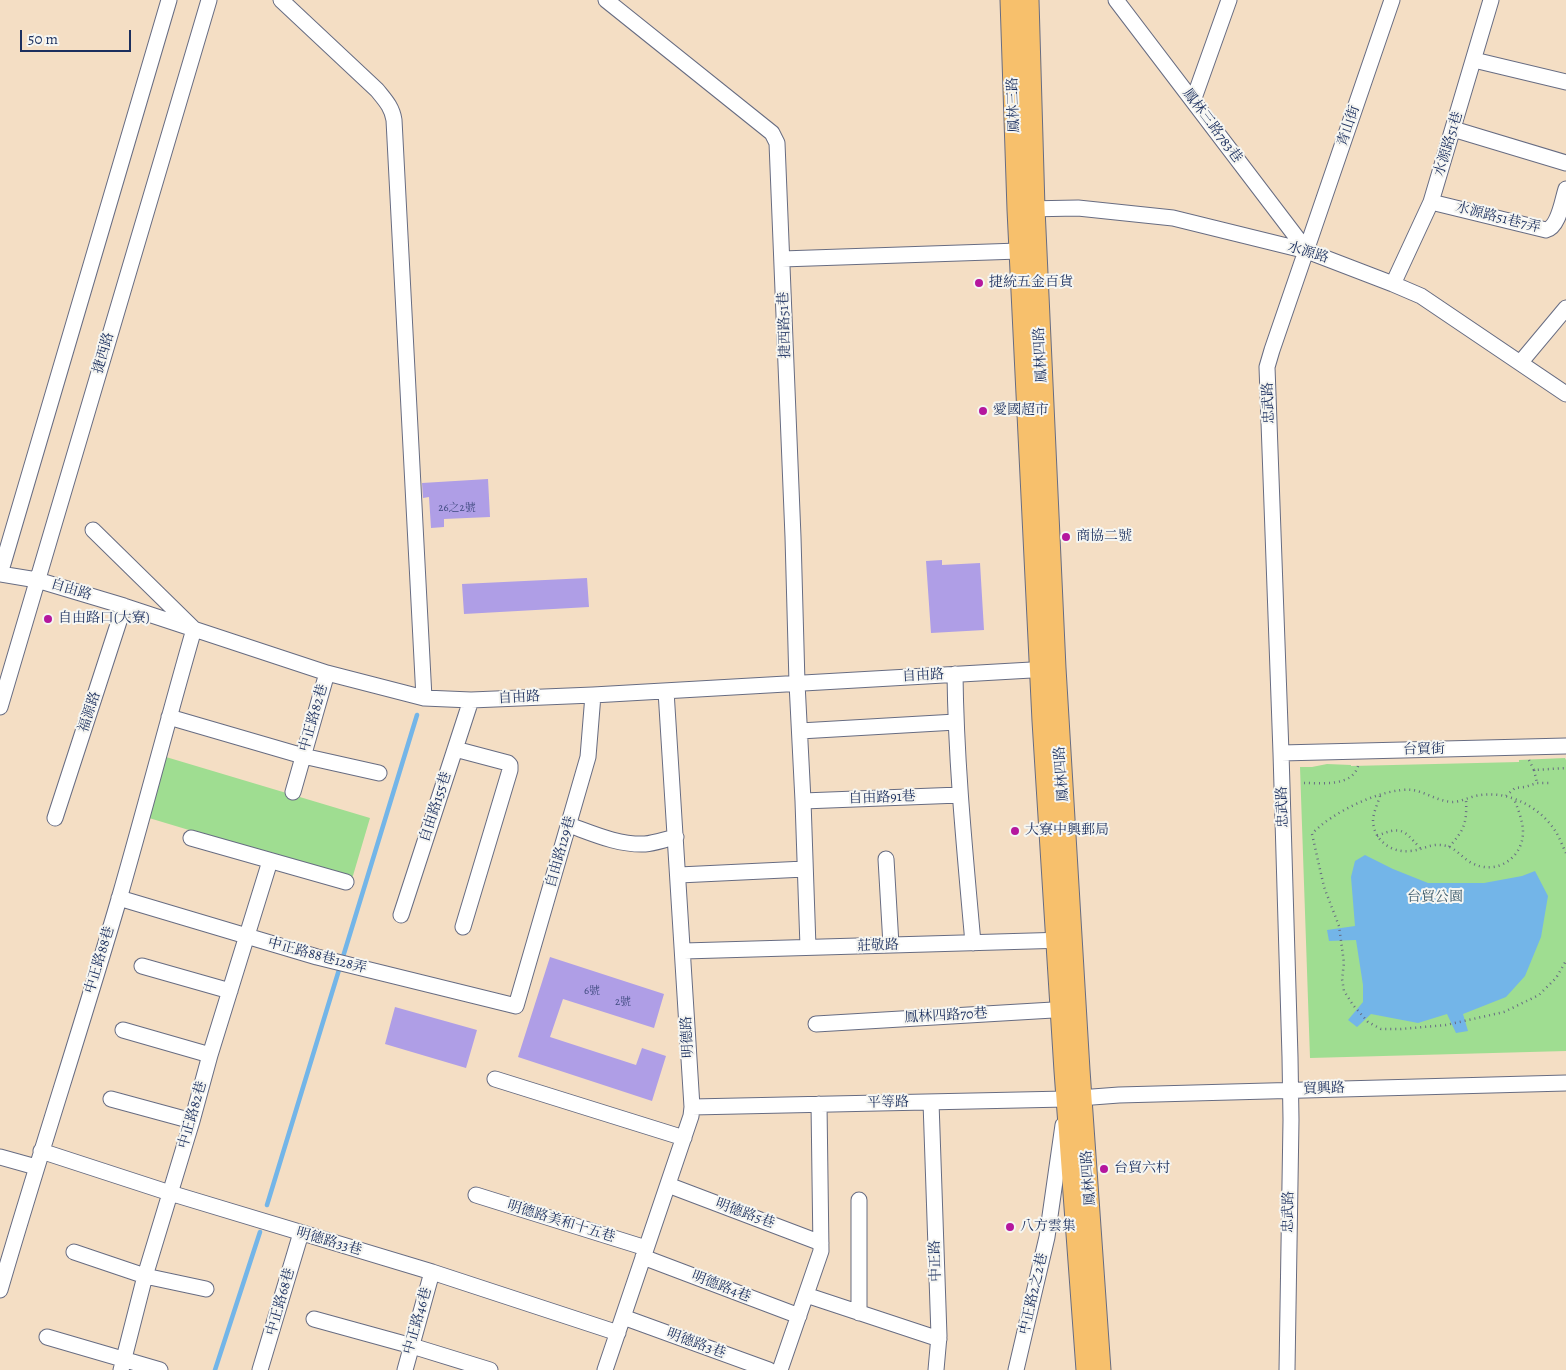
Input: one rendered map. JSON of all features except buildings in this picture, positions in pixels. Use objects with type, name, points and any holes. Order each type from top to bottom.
[{"type":"main road","name":"鳳林三路","points":[[1010,0],[1026,209]]},
{"type":"main road","name":"鳳林三路","points":[[1026,209],[1030,0]]},
{"type":"main road","name":"鳳林四路","points":[[1026,209],[1019,251],[1048,669],[1068,1009],[1101,1370]]},
{"type":"main road","name":"鳳林四路","points":[[1026,209],[1048,669]]},
{"type":"main road","name":"鳳林四路","points":[[1075,1098],[1086,1370]]},
{"type":"street","points":[[0,574],[170,0]]},
{"type":"street","name":"捷西路","points":[[0,707],[209,0]]},
{"type":"street","points":[[281,0],[377,90],[387,102],[394,120],[424,698]]},
{"type":"street","name":"捷西路51巷","points":[[606,0],[772,133],[777,143],[800,730]]},
{"type":"street","name":"鳳林三路783巷","points":[[1116,0],[1307,251]]},
{"type":"street","points":[[1193,101],[1228,0]]},
{"type":"street","name":"青山街","points":[[1307,251],[1392,0]]},
{"type":"street","name":"水源路51巷","points":[[1393,284],[1431,202],[1491,0]]},
{"type":"street","points":[[1474,60],[1566,82]]},
{"type":"street","points":[[1453,129],[1566,162]]},
{"type":"street","name":"水源路51巷7弄","points":[[1431,202],[1546,230],[1551,229],[1556,224],[1566,189]]},
{"type":"street","name":"水源路","points":[[1026,209],[1078,208],[1173,218],[1307,251],[1421,296],[1566,394]]},
{"type":"street","points":[[782,259],[1019,251]]},
{"type":"street","name":"忠武路","points":[[1287,1370],[1290,1090],[1268,367],[1272,350],[1307,251]]},
{"type":"street","points":[[1520,363],[1566,308]]},
{"type":"street","points":[[93,530],[194,630]]},
{"type":"street","name":"自由路","points":[[0,574],[37,580],[124,606],[327,673],[424,698],[471,700],[593,695],[1048,669]]},
{"type":"street","name":"福源路","points":[[55,818],[124,606]]},
{"type":"street","name":"中正路88巷","points":[[0,1290],[119,898],[194,630]]},
{"type":"street","name":"中正路82巷","points":[[293,792],[327,673]]},
{"type":"street","points":[[955,674],[960,795],[973,943]]},
{"type":"street","name":"明德路","points":[[605,1370],[684,1138],[692,1107],[684,951],[666,691]]},
{"type":"street","name":"自由路129巷","points":[[516,1006],[588,757],[593,695]]},
{"type":"street","name":"自由路155巷","points":[[401,915],[471,700]]},
{"type":"street","points":[[169,717],[303,756],[379,773]]},
{"type":"street","points":[[808,948],[800,730],[956,722]]},
{"type":"street","name":"台貿街","points":[[1281,753],[1566,746]]},
{"type":"street","points":[[455,749],[510,765],[463,927]]},
{"type":"street","name":"自由路91巷","points":[[804,801],[960,795]]},
{"type":"street","points":[[569,825],[610,840],[630,843],[646,844],[676,837]]},
{"type":"street","points":[[191,838],[346,882]]},
{"type":"street","points":[[886,859],[891,945]]},
{"type":"street","name":"中正路82巷","points":[[123,1364],[145,1276],[270,861]]},
{"type":"street","points":[[679,875],[805,869]]},
{"type":"street","name":"中正路88巷128弄","points":[[119,898],[317,957],[516,1006]]},
{"type":"street","name":"莊敬路","points":[[684,951],[1064,940]]},
{"type":"street","points":[[142,966],[230,991]]},
{"type":"street","name":"鳳林四路70巷","points":[[816,1024],[1068,1009]]},
{"type":"street","points":[[123,1030],[210,1055]]},
{"type":"street","points":[[495,1080],[684,1138]]},
{"type":"street","name":"貿興路","points":[[1075,1098],[1566,1083]]},
{"type":"street","name":"平等路","points":[[692,1107],[1075,1098]]},
{"type":"street","name":"中正路2之2巷","points":[[1016,1370],[1047,1237],[1075,1098]]},
{"type":"street","points":[[111,1099],[192,1121]]},
{"type":"street","name":"中正路","points":[[931,1102],[938,1339],[936,1370]]},
{"type":"street","points":[[780,1370],[821,1251],[819,1104]]},
{"type":"street","name":"明德路33巷","points":[[41,1151],[301,1234],[432,1272],[618,1333]]},
{"type":"street","points":[[0,1157],[36,1167]]},
{"type":"street","name":"明德路5巷","points":[[668,1185],[821,1243]]},
{"type":"street","name":"明德路美和十五巷","points":[[476,1195],[645,1252]]},
{"type":"street","points":[[859,1200],[859,1313]]},
{"type":"street","name":"中正路68巷","points":[[260,1370],[301,1234]]},
{"type":"street","points":[[74,1252],[145,1276],[206,1289]]},
{"type":"street","name":"明德路4巷","points":[[645,1252],[799,1316]]},
{"type":"street","name":"中正路46巷","points":[[404,1370],[432,1272]]},
{"type":"street","points":[[806,1296],[938,1339]]},
{"type":"street","name":"明德路3巷","points":[[623,1317],[770,1370]]},
{"type":"street","points":[[314,1319],[490,1370]]},
{"type":"street","points":[[47,1337],[123,1364],[160,1370]]},
{"type":"path","points":[[1528,757],[1537,783]]},
{"type":"path","points":[[1304,783],[1342,782],[1356,772],[1360,759]]},
{"type":"path","points":[[1534,770],[1566,768]]},
{"type":"path","points":[[1506,796],[1515,788],[1537,783],[1552,783]]},
{"type":"path","points":[[1312,834],[1318,827],[1352,806],[1397,790],[1422,792],[1440,800],[1454,802],[1483,794],[1506,796],[1526,804],[1540,813],[1554,829],[1566,853]]},
{"type":"path","points":[[1380,795],[1373,822],[1377,836],[1383,845],[1399,851],[1412,851],[1437,845],[1449,847],[1472,863],[1496,868],[1511,859],[1520,849],[1523,832],[1520,814],[1514,799]]},
{"type":"path","points":[[1449,847],[1460,835],[1467,818],[1466,798]]},
{"type":"path","points":[[1377,836],[1393,830],[1406,832],[1420,848]]},
{"type":"path","points":[[1306,832],[1312,834]]},
{"type":"path","points":[[1312,834],[1324,887],[1339,926],[1344,964],[1342,979],[1344,991],[1368,1022],[1380,1029],[1401,1030],[1446,1025],[1504,1012],[1540,995],[1556,978],[1566,961]]},
{"type":"green space","points":[[166,757],[370,818],[352,879],[149,818]]},
{"type":"green space","name":"台貿公園","points":[[1565,758],[1566,1051],[1310,1058],[1300,767],[1327,764],[1351,766],[1519,762],[1519,760]]},
{"type":"water","points":[[1365,855],[1428,883],[1484,883],[1522,876],[1535,871],[1548,896],[1541,937],[1525,976],[1506,997],[1463,1014],[1468,1031],[1456,1033],[1447,1014],[1418,1023],[1371,1014],[1357,1027],[1348,1020],[1363,1002],[1363,985],[1356,940],[1329,941],[1327,930],[1355,926],[1351,877],[1355,861]]},
{"type":"waterway","points":[[267,1205],[417,715]]},
{"type":"waterway","points":[[215,1370],[260,1232]]},
{"type":"place","name":"捷統五金百貨","points":[[979,283]]},
{"type":"place","name":"愛國超市","points":[[983,411]]},
{"type":"place","name":"商協二號","points":[[1066,537]]},
{"type":"place","name":"自由路口(大寮)","points":[[48,619]]},
{"type":"place","name":"大寮中興郵局","points":[[1015,831]]},
{"type":"place","name":"台貿六村","points":[[1104,1169]]},
{"type":"place","name":"八方雲集","points":[[1010,1227]]}]
